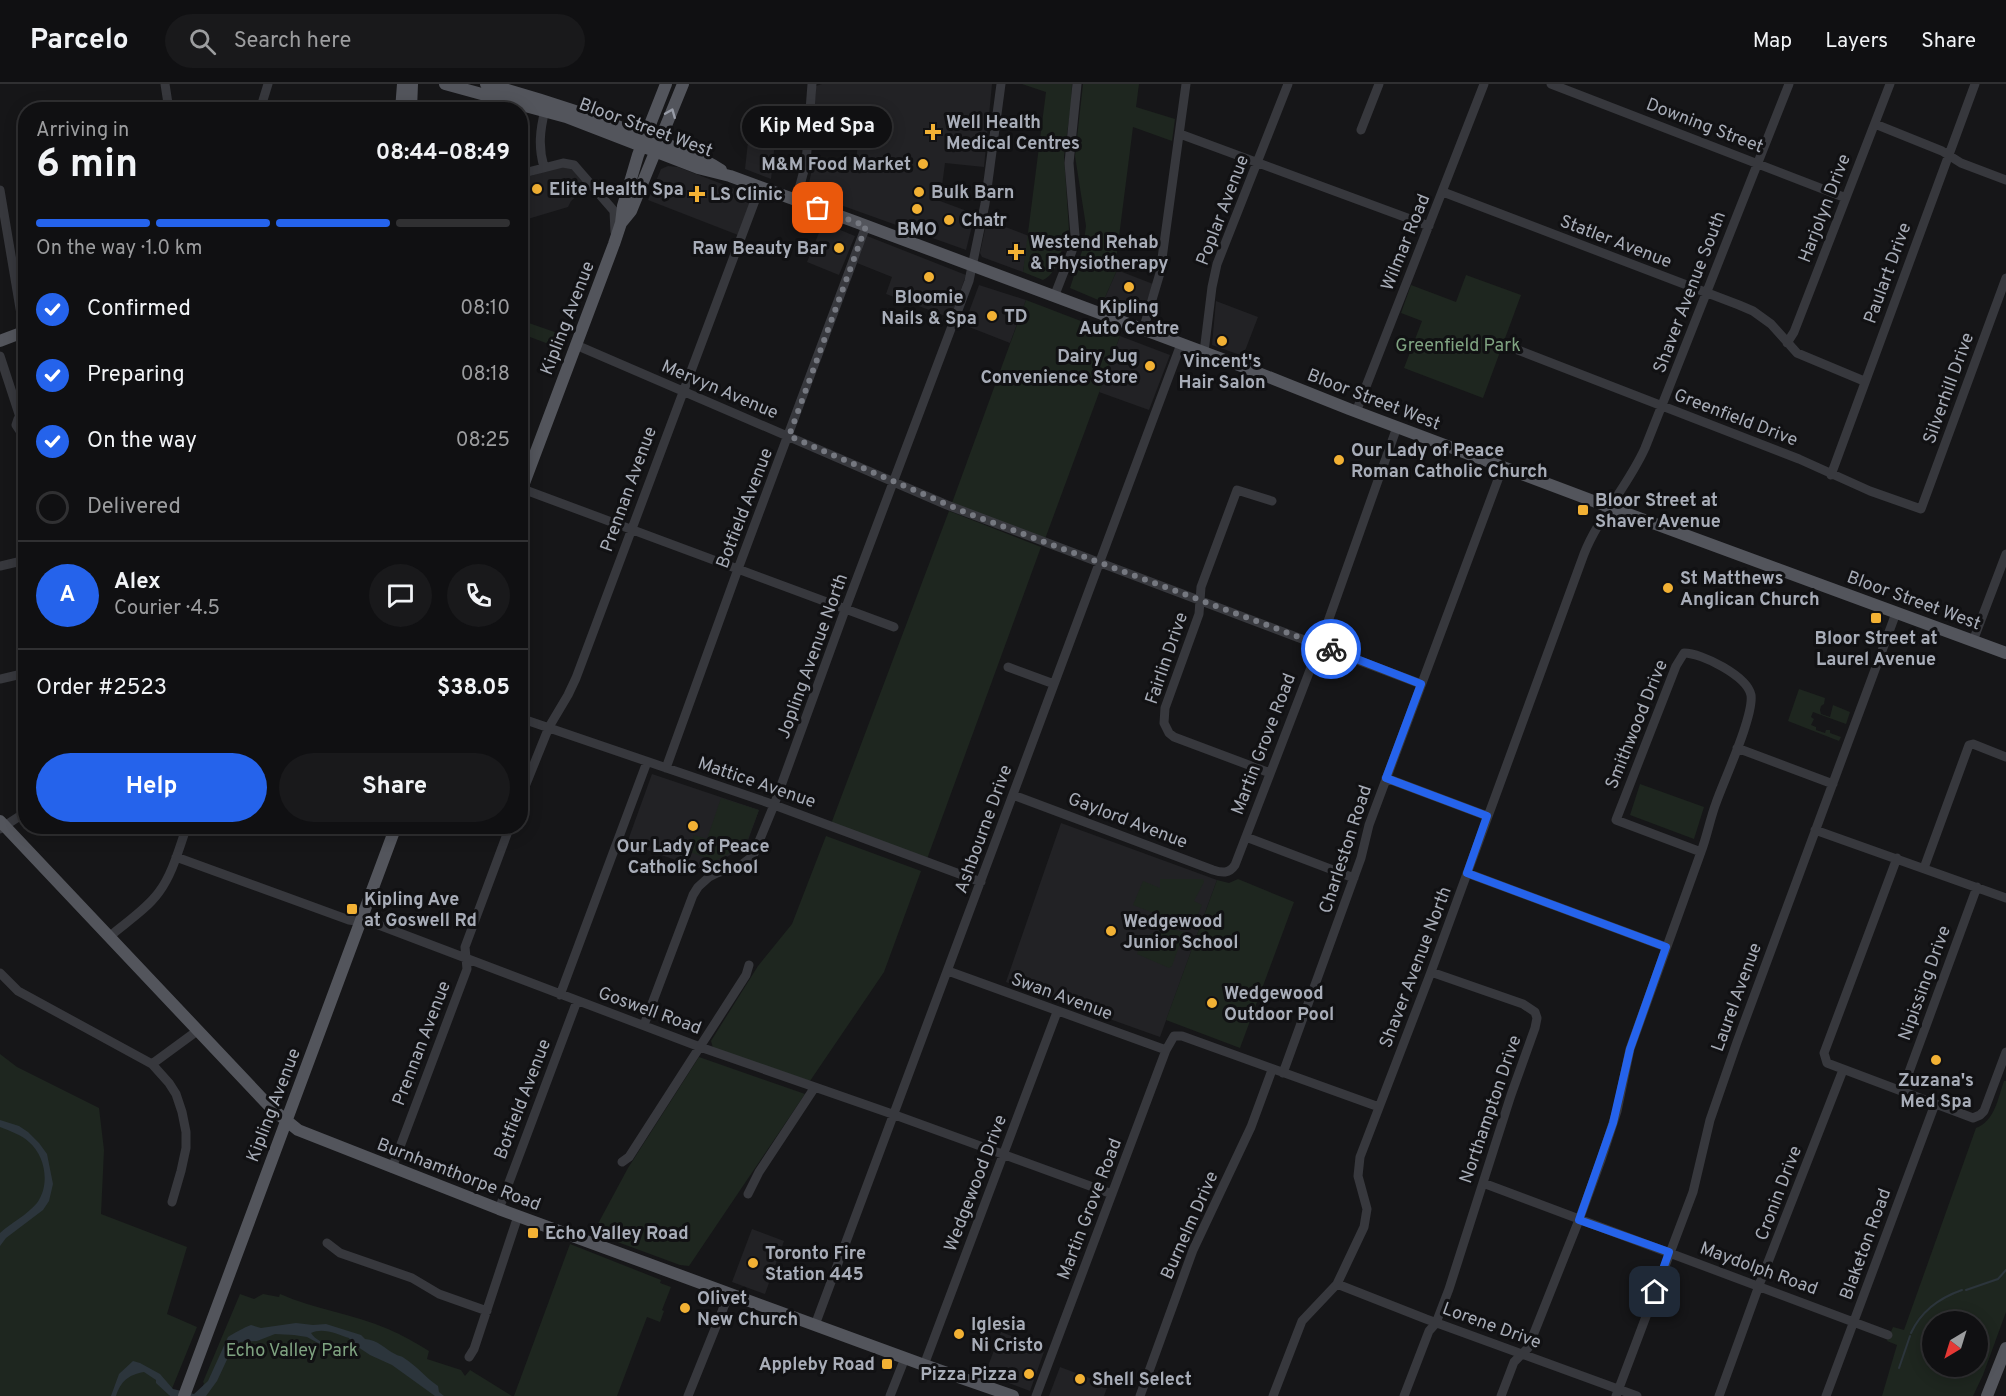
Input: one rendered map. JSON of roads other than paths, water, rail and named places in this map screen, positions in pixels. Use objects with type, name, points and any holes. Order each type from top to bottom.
[{"type":"main road","points":[[402,102],[403,84]]},
{"type":"main road","points":[[411,102],[412,84]]},
{"type":"main road","name":"Bloor Street West","points":[[445,84],[514,102]]},
{"type":"main road","name":"Bloor Street West","points":[[486,84],[568,108],[657,146],[699,168],[730,176],[796,200],[1204,352],[1356,412],[2006,653]]},
{"type":"main road","name":"Kipling Avenue","points":[[528,472],[614,244],[621,223],[623,206],[644,141],[666,84]]},
{"type":"main road","name":"Kipling Avenue","points":[[621,223],[631,211],[683,84]]},
{"type":"main road","name":"Bloor Street West","points":[[528,106],[644,141]]},
{"type":"main road","points":[[0,341],[18,335]]},
{"type":"main road","name":"Burnhamthorpe Road","points":[[2,825],[197,1031],[286,1122],[302,1132],[499,1209],[1013,1396]]},
{"type":"main road","name":"Kipling Avenue","points":[[184,1396],[393,834]]},
{"type":"main road","points":[[1987,1396],[2006,1348]]},
{"type":"street","points":[[165,84],[168,102]]},
{"type":"street","points":[[262,102],[268,84]]},
{"type":"street","points":[[796,200],[806,163],[812,84]]},
{"type":"street","name":"Jopling Avenue North","points":[[644,1025],[693,895],[709,877],[741,865],[753,856],[774,805],[969,281],[986,204],[1001,84]]},
{"type":"street","points":[[1054,297],[1072,251],[1075,235],[1069,163],[1077,84]]},
{"type":"street","points":[[1143,330],[1160,273],[1186,84]]},
{"type":"street","name":"Poplar Avenue","points":[[1204,352],[1217,264],[1288,84]]},
{"type":"street","points":[[1361,130],[1379,84]]},
{"type":"street","name":"Wilmar Road","points":[[1356,412],[1484,84]]},
{"type":"street","name":"Downing Street","points":[[1551,84],[1846,198]]},
{"type":"street","name":"Shaver Avenue South","points":[[1610,507],[1638,464],[1789,84]]},
{"type":"street","name":"Harjolyn Drive","points":[[1786,343],[1794,332],[1890,84]]},
{"type":"street","name":"Paulart Drive","points":[[1831,475],[1975,84]]},
{"type":"street","points":[[544,167],[540,136],[545,110]]},
{"type":"street","points":[[1875,124],[1949,155],[1961,163],[2006,180]]},
{"type":"street","points":[[1180,134],[1429,226]]},
{"type":"street","points":[[528,172],[566,163],[574,165],[614,211],[616,227],[614,244]]},
{"type":"street","name":"Prennan Avenue","points":[[528,780],[549,727],[576,678],[760,187]]},
{"type":"street","points":[[0,190],[18,292]]},
{"type":"street","name":"Statler Avenue","points":[[1443,192],[1753,311],[1771,324],[1786,343],[1802,356],[1864,381]]},
{"type":"street","name":"Botfield Avenue","points":[[666,768],[866,226]]},
{"type":"street","name":"Silverhill Drive","points":[[1921,509],[2006,278]]},
{"type":"street","name":"Ashbourne Drive","points":[[815,1325],[1181,344]]},
{"type":"street","name":"Mervyn Avenue","points":[[576,345],[977,518],[1320,644],[1421,684]]},
{"type":"street","name":"Greenfield Drive","points":[[1505,345],[1921,509]]},
{"type":"street","points":[[0,356],[18,404]]},
{"type":"street","name":"Martin Grove Road","points":[[1232,869],[1320,644],[1398,427]]},
{"type":"street","name":"Charleston Road","points":[[1283,1073],[1361,858],[1366,834],[1386,778],[1503,466]]},
{"type":"street","name":"Fairlin Drive","points":[[1270,774],[1179,740],[1169,733],[1163,717],[1199,614],[1201,587],[1237,490],[1272,501]]},
{"type":"street","points":[[528,493],[894,627]]},
{"type":"street","name":"Shaver Avenue North","points":[[1273,1396],[1302,1321],[1337,1284],[1364,1227],[1367,1209],[1358,1176],[1358,1164],[1589,541],[1610,507]]},
{"type":"street","points":[[1973,641],[2006,556]]},
{"type":"street","points":[[0,566],[18,562]]},
{"type":"street","name":"Laurel Avenue","points":[[1617,1393],[1669,1252],[1694,1192],[1710,1120],[1722,1084],[1896,613]]},
{"type":"street","name":"Smithwood Drive","points":[[1501,1396],[1514,1362],[1523,1353],[1531,1339],[1579,1220],[1615,1117],[1630,1049],[1701,852],[1715,804],[1737,748],[1751,703],[1748,686],[1732,673],[1693,653],[1684,653],[1676,666],[1616,820],[1701,852]]},
{"type":"street","points":[[1008,667],[1054,684]]},
{"type":"street","points":[[0,679],[18,675]]},
{"type":"street","name":"Mattice Avenue","points":[[528,720],[774,805],[981,882]]},
{"type":"street","points":[[1924,868],[1969,745],[1973,744],[2006,757]]},
{"type":"street","points":[[1737,748],[1833,784]]},
{"type":"street","points":[[560,995],[646,762]]},
{"type":"street","points":[[1386,778],[1487,816]]},
{"type":"street","name":"Gaylord Avenue","points":[[1013,795],[1213,870],[1224,872],[1232,869]]},
{"type":"street","points":[[2,825],[18,816]]},
{"type":"street","points":[[1815,830],[2006,898]]},
{"type":"street","points":[[109,938],[155,897],[167,879],[184,834]]},
{"type":"street","name":"Prennan Avenue","points":[[392,1168],[467,969],[465,947],[507,834]]},
{"type":"street","points":[[1245,837],[1354,878]]},
{"type":"street","name":"Goswell Road","points":[[176,856],[346,920],[376,924],[700,1047],[1112,1194]]},
{"type":"street","points":[[1897,858],[1824,1053],[1825,1059],[1829,1065],[1973,1118],[1980,1116],[1984,1111],[2006,1052]]},
{"type":"street","points":[[1467,873],[1666,947]]},
{"type":"street","name":"Nipissing Drive","points":[[1902,1091],[1977,887]]},
{"type":"street","points":[[622,1162],[629,1157],[700,1047],[746,975],[749,965]]},
{"type":"street","name":"Swan Avenue","points":[[948,971],[1166,1050]]},
{"type":"street","name":"Northampton Drive","points":[[1404,1396],[1429,1331],[1436,1323],[1462,1251],[1537,1018],[1535,1012],[1523,1005],[1431,972]]},
{"type":"street","points":[[0,973],[18,991],[152,1064],[169,1083],[176,1094],[186,1132],[184,1160],[172,1203]]},
{"type":"street","name":"Botfield Avenue","points":[[499,1209],[577,1001]]},
{"type":"street","name":"Wedgewood Drive","points":[[924,1365],[1057,1012]]},
{"type":"street","points":[[152,1064],[197,1031]]},
{"type":"street","name":"Martin Grove Road","points":[[1036,1396],[1171,1040],[1176,1035],[1182,1036],[1272,1070]]},
{"type":"street","points":[[1272,1070],[1379,1107]]},
{"type":"street","name":"Burnelm Drive","points":[[1140,1396],[1193,1250],[1251,1127],[1272,1070]]},
{"type":"street","name":"Cronin Drive","points":[[1719,1396],[1759,1286],[1844,1070]]},
{"type":"street","points":[[748,1194],[759,1172],[815,1087]]},
{"type":"street","name":"Blaketon Road","points":[[1826,1396],[1935,1104]]},
{"type":"street","name":"Maydolph Road","points":[[1483,1183],[1888,1335]]},
{"type":"street","points":[[469,1357],[474,1349],[518,1216]]},
{"type":"street","points":[[327,1243],[340,1253],[412,1278],[439,1294],[487,1311]]},
{"type":"street","name":"Lorene Drive","points":[[1337,1284],[1436,1323],[1523,1353],[1617,1393],[1637,1396]]},
{"type":"street","points":[[688,1396],[729,1294]]},
{"type":"street","points":[[890,1396],[905,1358]]},
{"type":"waterway","points":[[1966,1290],[1998,1279],[2006,1270]]},
{"type":"waterway","points":[[1911,1333],[1920,1318],[1932,1306],[1962,1290]]},
{"type":"waterway","points":[[1899,1368],[1910,1336]]},
{"type":"place","name":"Well Health Medical Centres","points":[[933,132]]},
{"type":"place","name":"M&M Food Market","points":[[923,164]]},
{"type":"place","name":"Elite Health Spa","points":[[537,189]]},
{"type":"place","name":"Bulk Barn","points":[[919,192]]},
{"type":"place","name":"LS Clinic","points":[[697,194]]},
{"type":"place","name":"Kip Med Spa","points":[[818,208]]},
{"type":"place","name":"BMO","points":[[917,209]]},
{"type":"place","name":"Chatr","points":[[949,220]]},
{"type":"place","name":"Raw Beauty Bar","points":[[839,248]]},
{"type":"place","name":"Westend Rehab & Physiotherapy","points":[[1016,252]]},
{"type":"place","name":"Bloomie Nails & Spa","points":[[929,277]]},
{"type":"place","name":"Kipling Auto Centre","points":[[1129,287]]},
{"type":"place","name":"TD","points":[[992,316]]},
{"type":"place","name":"Vincent's Hair Salon","points":[[1222,341]]},
{"type":"place","name":"Dairy Jug Convenience Store","points":[[1150,366]]},
{"type":"place","name":"Our Lady of Peace Roman Catholic Church","points":[[1339,460]]},
{"type":"place","name":"Bloor Street at Shaver Avenue","points":[[1583,510]]},
{"type":"place","name":"St Matthews Anglican Church","points":[[1668,588]]},
{"type":"place","name":"Bloor Street at Laurel Avenue","points":[[1876,618]]},
{"type":"place","name":"Our Lady of Peace Catholic School","points":[[693,826]]},
{"type":"place","name":"Kipling Ave at Goswell Rd","points":[[352,909]]},
{"type":"place","name":"Wedgewood Junior School","points":[[1111,931]]},
{"type":"place","name":"Wedgewood Outdoor Pool","points":[[1212,1003]]},
{"type":"place","name":"Zuzana's Med Spa","points":[[1936,1060]]},
{"type":"place","name":"Echo Valley Road","points":[[533,1233]]},
{"type":"place","name":"Toronto Fire Station 445","points":[[753,1263]]},
{"type":"place","name":"Olivet New Church","points":[[685,1308]]},
{"type":"place","name":"Iglesia Ni Cristo","points":[[959,1334]]},
{"type":"place","name":"Appleby Road","points":[[887,1364]]},
{"type":"place","name":"Pizza Pizza","points":[[1029,1374]]},
{"type":"place","name":"Shell Select","points":[[1080,1379]]},
{"type":"park label","name":"Greenfield Park","points":[[1458,345]]},
{"type":"park label","name":"Echo Valley Park","points":[[292,1350]]}]
